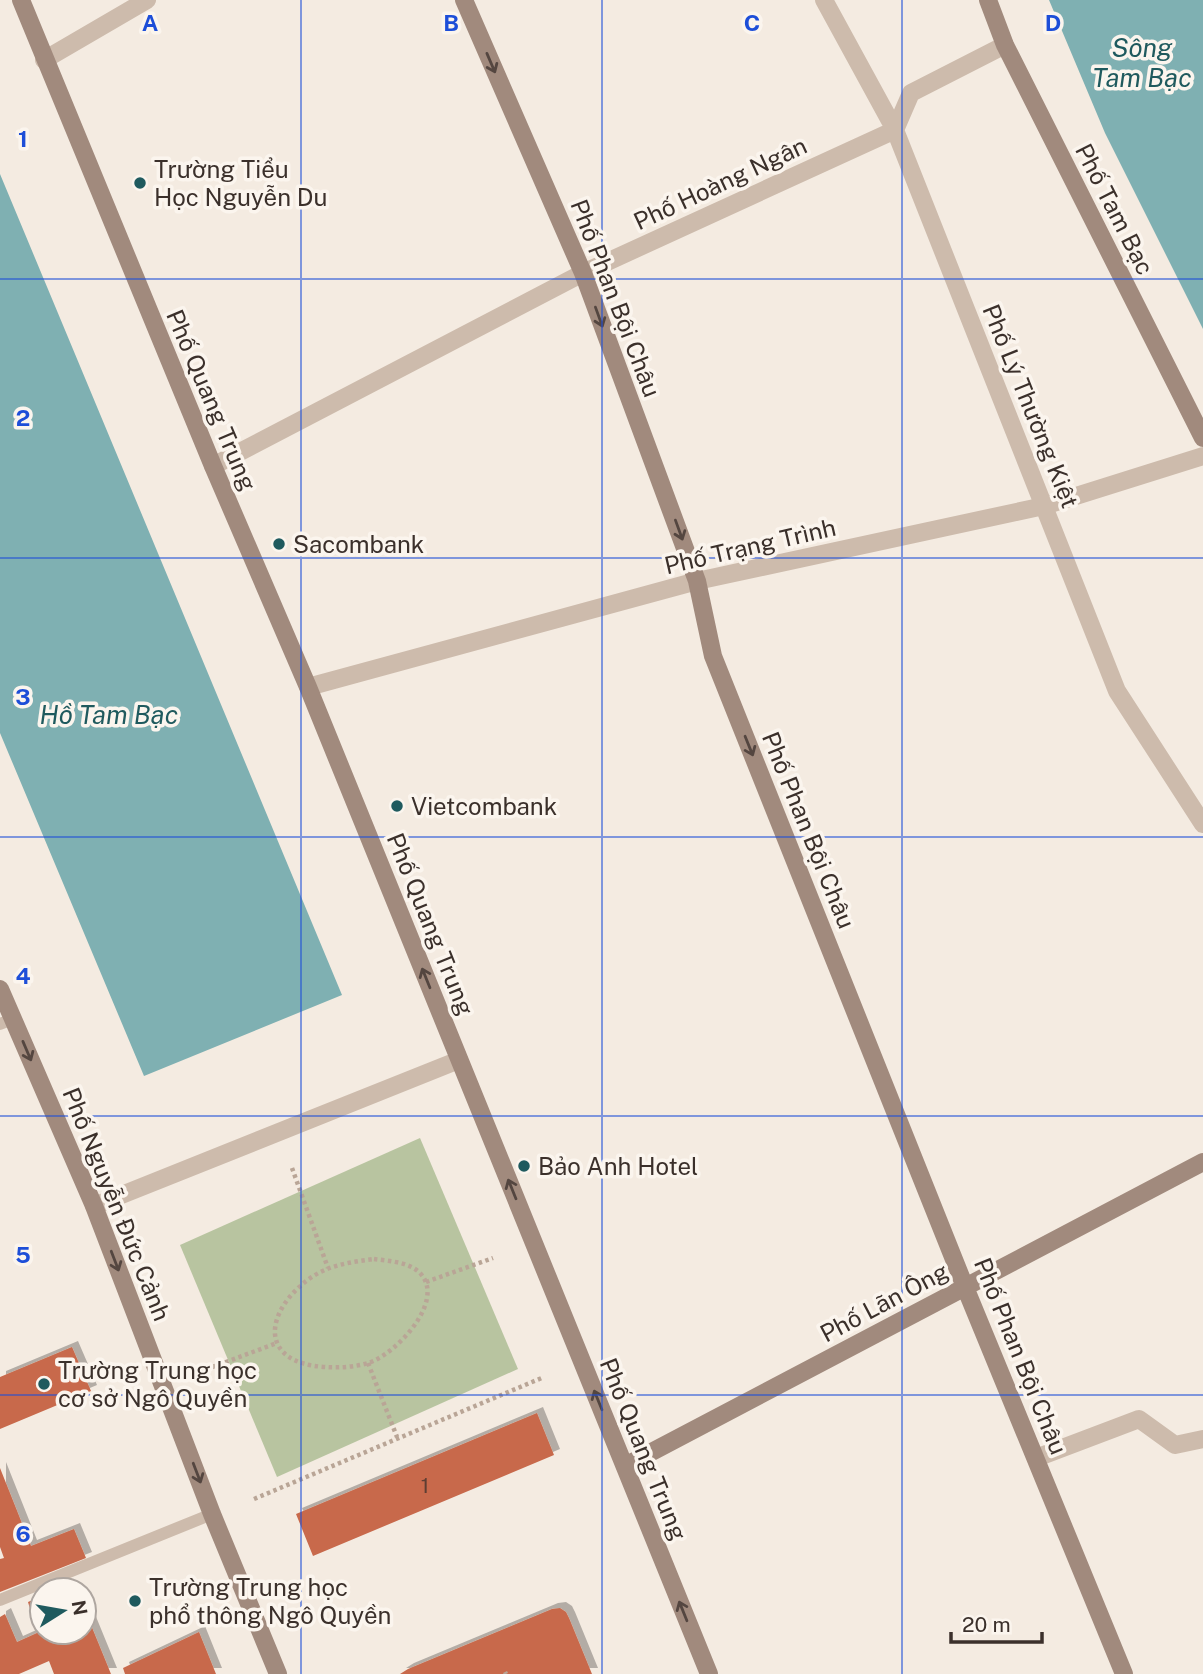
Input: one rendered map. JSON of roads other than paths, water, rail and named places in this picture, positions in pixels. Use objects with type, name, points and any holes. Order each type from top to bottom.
[{"type":"street","name":"Phố Quang Trung","points":[[21,0],[212,466],[308,687],[709,1674]]},
{"type":"street","points":[[44,60],[147,0]]},
{"type":"street","name":"Phố Phan Bội Châu","points":[[464,0],[583,273],[697,581],[713,656],[965,1287],[1124,1674]]},
{"type":"street","name":"Phố Lý Thường Kiệt","points":[[824,0],[895,130],[1116,691],[1203,824]]},
{"type":"street","name":"Phố Tam Bạc","points":[[988,0],[1005,44],[1203,438]]},
{"type":"street","points":[[895,130],[911,93],[1005,44]]},
{"type":"street","name":"Phố Hoàng Ngân","points":[[212,466],[583,273],[895,130]]},
{"type":"street","name":"Phố Trạng Trình","points":[[308,687],[697,581],[1044,506],[1203,456]]},
{"type":"street","name":"Phố Nguyễn Đức Cảnh","points":[[0,989],[7,1022],[94,1206],[212,1514],[278,1674]]},
{"type":"street","points":[[94,1206],[459,1060]]},
{"type":"street","name":"Phố Lãn Ông","points":[[625,1466],[1203,1162]]},
{"type":"street","points":[[1036,1458],[1139,1419],[1175,1445],[1203,1439]]},
{"type":"lane","points":[[0,1600],[212,1514]]},
{"type":"water","name":"Sông Tam Bạc","points":[[1049,0],[1203,0],[1203,329],[1105,133]]},
{"type":"water","name":"Hồ Tam Bạc","points":[[0,174],[342,995],[144,1076],[0,733]]},
{"type":"place","name":"Trường Tiểu Học Nguyễn Du","points":[[140,183]]},
{"type":"place","name":"Sacombank","points":[[279,544]]},
{"type":"place","name":"Vietcombank","points":[[397,806]]},
{"type":"place","name":"Bảo Anh Hotel","points":[[524,1166]]},
{"type":"place","name":"Trường Trung học cơ sở Ngô Quyền","points":[[44,1384]]},
{"type":"place","name":"Trường Trung học phổ thông Ngô Quyền","points":[[135,1601]]}]
